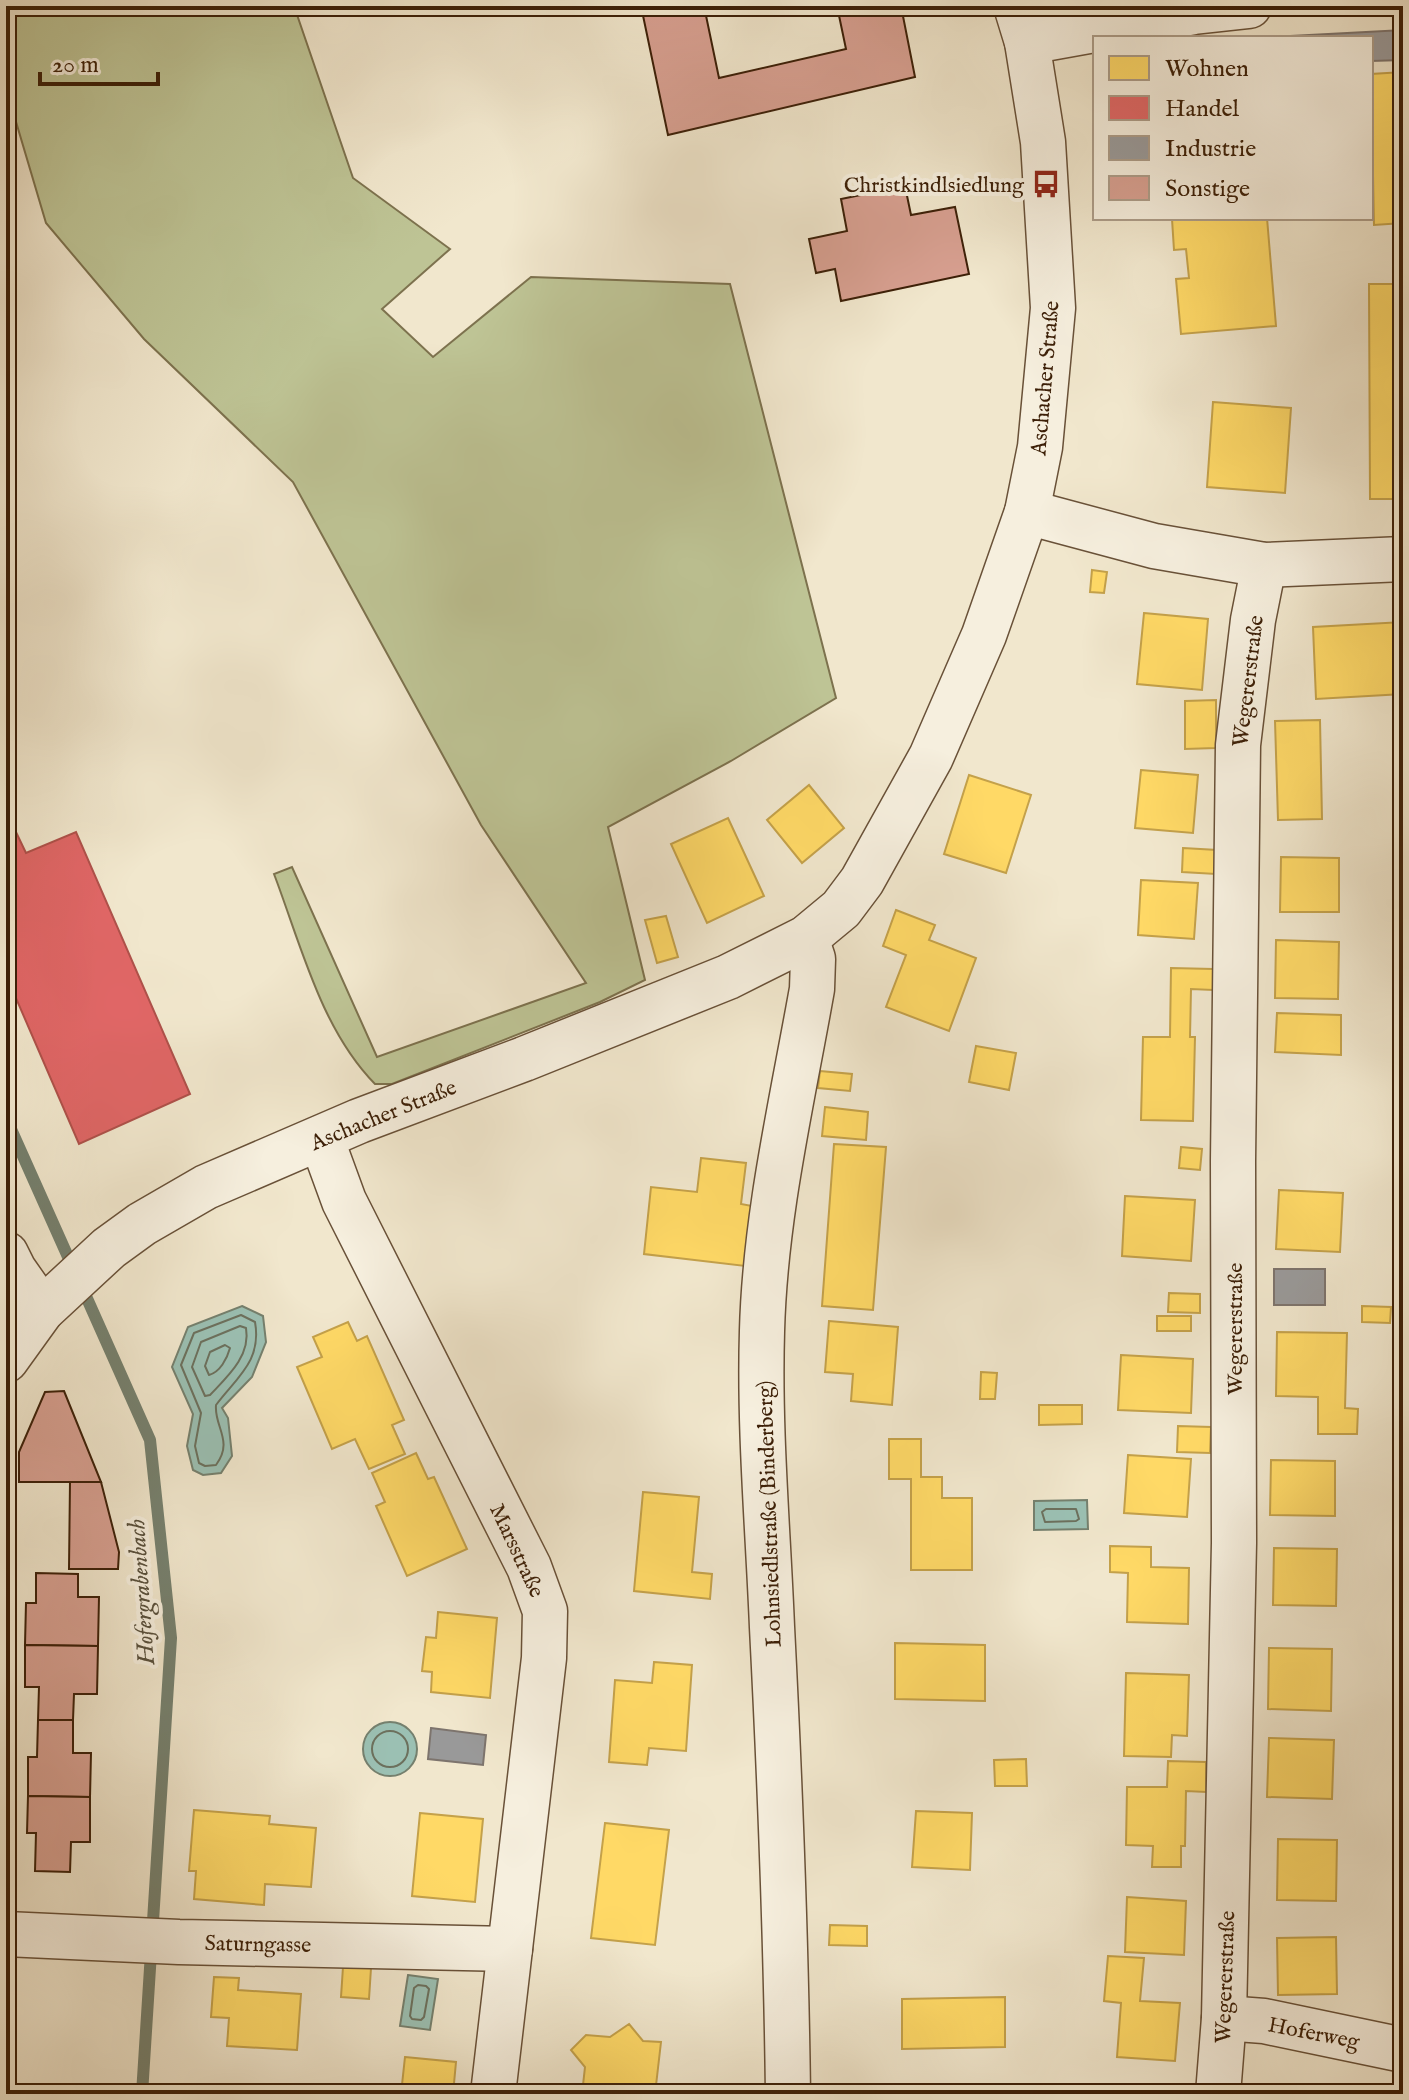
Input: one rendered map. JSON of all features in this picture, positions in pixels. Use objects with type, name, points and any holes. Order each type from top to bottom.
[{"type":"street","points":[[1021,24],[1249,6]]},
{"type":"street","name":"Aschacher Straße","points":[[6,1360],[42,1310],[109,1248],[142,1224],[206,1187],[321,1138],[728,977],[806,938],[841,909],[862,881],[931,757],[984,635],[1027,512],[1040,447],[1053,308],[1043,142],[1021,24]]},
{"type":"street","points":[[1027,512],[1154,546],[1264,565],[1403,559]]},
{"type":"street","name":"Wegererstraße","points":[[1218,2094],[1224,2018],[1234,1543],[1233,1161],[1238,745],[1253,620],[1264,565]]},
{"type":"street","name":"Lohnsiedlstraße (Binderberg)","points":[[788,2094],[785,1903],[761,1411],[762,1328],[771,1228],[812,989],[813,959],[806,938]]},
{"type":"street","name":"Marsstraße","points":[[321,1138],[344,1201],[529,1567],[545,1611],[544,1658],[493,2094]]},
{"type":"street","points":[[6,1254],[42,1310]]},
{"type":"street","name":"Saturngasse","points":[[6,1934],[179,1942],[510,1949]]},
{"type":"street","name":"Hoferweg","points":[[1224,2018],[1264,2021],[1403,2050]]},
{"type":"green space","points":[[6,6],[294,6],[353,178],[450,249],[382,309],[433,357],[531,277],[730,284],[836,698],[731,761],[608,827],[645,980],[600,1002],[392,1084],[375,1084],[340,1038],[314,985],[274,874],[292,867],[377,1057],[586,983],[481,825],[293,482],[144,339],[46,223],[6,88]]},
{"type":"water","points":[[242,1306],[263,1316],[266,1342],[252,1377],[222,1408],[228,1418],[232,1456],[221,1473],[203,1475],[193,1470],[187,1446],[193,1414],[172,1367],[188,1327]]},
{"type":"water","points":[[1087,1500],[1088,1529],[1034,1530],[1034,1501]]},
{"type":"water","points":[[390,1722],[409,1730],[417,1749],[409,1768],[390,1776],[371,1768],[363,1749],[371,1730]]},
{"type":"water","points":[[408,1975],[438,1979],[430,2030],[400,2026]]},
{"type":"building: Wohnen","points":[[1403,72],[1403,223],[1374,225],[1373,74]]},
{"type":"building: Wohnen","points":[[1172,220],[1267,220],[1276,326],[1181,334],[1176,279],[1189,278],[1186,249],[1174,250]]},
{"type":"building: Wohnen","points":[[1369,284],[1403,284],[1403,499],[1370,499]]},
{"type":"building: Wohnen","points":[[1213,402],[1291,408],[1285,493],[1207,487]]},
{"type":"building: Wohnen","points":[[1092,570],[1107,572],[1104,593],[1090,592]]},
{"type":"building: Wohnen","points":[[1144,613],[1208,619],[1202,690],[1137,684]]},
{"type":"building: Wohnen","points":[[1403,622],[1403,694],[1316,699],[1313,627]]},
{"type":"building: Wohnen","points":[[1216,700],[1216,748],[1185,749],[1185,701]]},
{"type":"building: Wohnen","points":[[1320,720],[1322,819],[1278,820],[1275,721]]},
{"type":"building: Wohnen","points":[[1141,770],[1198,775],[1193,833],[1135,828]]},
{"type":"building: Wohnen","points":[[969,775],[1031,795],[1006,873],[944,854]]},
{"type":"building: Wohnen","points":[[809,785],[844,828],[802,863],[767,820]]},
{"type":"building: Wohnen","points":[[728,818],[764,896],[707,923],[671,844]]},
{"type":"building: Wohnen","points":[[1183,848],[1217,850],[1216,874],[1182,872]]},
{"type":"building: Wohnen","points":[[1281,857],[1339,858],[1339,912],[1280,912]]},
{"type":"building: Wohnen","points":[[1141,880],[1198,883],[1194,939],[1138,935]]},
{"type":"building: Wohnen","points":[[896,910],[935,925],[929,940],[976,958],[949,1031],[886,1007],[906,955],[883,946]]},
{"type":"building: Wohnen","points":[[666,916],[678,957],[657,963],[645,920]]},
{"type":"building: Wohnen","points":[[1276,940],[1339,942],[1338,999],[1275,998]]},
{"type":"building: Wohnen","points":[[1171,968],[1213,969],[1213,990],[1191,989],[1190,1037],[1195,1037],[1193,1121],[1141,1120],[1143,1037],[1170,1037]]},
{"type":"building: Wohnen","points":[[1277,1013],[1341,1015],[1341,1055],[1275,1052]]},
{"type":"building: Wohnen","points":[[976,1046],[1016,1053],[1009,1090],[969,1082]]},
{"type":"building: Wohnen","points":[[820,1071],[852,1074],[850,1091],[818,1088]]},
{"type":"building: Wohnen","points":[[825,1107],[868,1112],[866,1140],[822,1136]]},
{"type":"building: Wohnen","points":[[834,1144],[886,1147],[873,1310],[822,1306]]},
{"type":"building: Wohnen","points":[[1181,1147],[1202,1149],[1200,1170],[1179,1168]]},
{"type":"building: Wohnen","points":[[701,1158],[746,1163],[741,1204],[752,1206],[745,1266],[644,1254],[651,1187],[697,1192]]},
{"type":"building: Wohnen","points":[[1279,1190],[1343,1193],[1340,1252],[1276,1249]]},
{"type":"building: Wohnen","points":[[1125,1196],[1195,1200],[1191,1261],[1122,1256]]},
{"type":"building: Wohnen","points":[[1169,1293],[1200,1294],[1200,1313],[1168,1312]]},
{"type":"building: Wohnen","points":[[1362,1306],[1391,1307],[1390,1323],[1362,1322]]},
{"type":"building: Wohnen","points":[[1157,1316],[1191,1316],[1191,1331],[1157,1331]]},
{"type":"building: Wohnen","points":[[829,1321],[898,1327],[892,1405],[851,1401],[853,1374],[825,1372]]},
{"type":"building: Wohnen","points":[[348,1322],[357,1341],[367,1336],[404,1420],[392,1425],[405,1454],[369,1469],[355,1439],[332,1449],[297,1367],[322,1357],[313,1337]]},
{"type":"building: Wohnen","points":[[1277,1332],[1347,1333],[1345,1408],[1358,1409],[1357,1434],[1318,1434],[1318,1397],[1276,1396]]},
{"type":"building: Wohnen","points":[[1121,1355],[1193,1359],[1191,1413],[1118,1410]]},
{"type":"building: Wohnen","points":[[981,1372],[997,1373],[995,1399],[980,1399]]},
{"type":"building: Wohnen","points":[[1039,1405],[1082,1405],[1082,1424],[1039,1425]]},
{"type":"building: Wohnen","points":[[1178,1426],[1211,1427],[1210,1453],[1177,1452]]},
{"type":"building: Wohnen","points":[[889,1439],[921,1439],[921,1477],[942,1477],[942,1498],[972,1498],[972,1570],[911,1570],[911,1479],[889,1479]]},
{"type":"building: Wohnen","points":[[416,1453],[428,1479],[434,1477],[467,1549],[407,1576],[376,1506],[385,1502],[372,1473]]},
{"type":"building: Wohnen","points":[[1128,1455],[1191,1459],[1187,1517],[1124,1513]]},
{"type":"building: Wohnen","points":[[1271,1460],[1335,1461],[1335,1516],[1270,1515]]},
{"type":"building: Wohnen","points":[[643,1492],[699,1497],[692,1572],[712,1574],[710,1599],[634,1591]]},
{"type":"building: Wohnen","points":[[1110,1546],[1151,1547],[1151,1567],[1189,1568],[1188,1624],[1127,1622],[1128,1573],[1110,1572]]},
{"type":"building: Wohnen","points":[[1274,1548],[1337,1549],[1336,1606],[1273,1605]]},
{"type":"building: Wohnen","points":[[438,1612],[497,1618],[490,1698],[431,1692],[432,1672],[422,1671],[426,1637],[436,1638]]},
{"type":"building: Wohnen","points":[[895,1643],[985,1645],[985,1701],[895,1699]]},
{"type":"building: Wohnen","points":[[1269,1648],[1332,1649],[1331,1711],[1268,1709]]},
{"type":"building: Wohnen","points":[[654,1662],[692,1665],[686,1751],[649,1748],[647,1765],[609,1762],[615,1680],[652,1683]]},
{"type":"building: Wohnen","points":[[1126,1673],[1189,1675],[1187,1736],[1172,1735],[1171,1757],[1124,1756]]},
{"type":"building: Wohnen","points":[[1269,1738],[1334,1740],[1332,1799],[1267,1797]]},
{"type":"building: Wohnen","points":[[1026,1759],[1027,1786],[995,1786],[994,1760]]},
{"type":"building: Wohnen","points":[[1168,1761],[1206,1762],[1206,1792],[1186,1791],[1185,1846],[1181,1846],[1181,1867],[1152,1867],[1153,1846],[1126,1845],[1127,1787],[1167,1787]]},
{"type":"building: Wohnen","points":[[194,1810],[270,1816],[269,1824],[316,1828],[311,1887],[265,1884],[264,1905],[194,1899],[196,1871],[189,1871]]},
{"type":"building: Wohnen","points":[[916,1811],[972,1813],[970,1870],[912,1867]]},
{"type":"building: Wohnen","points":[[420,1813],[483,1819],[475,1902],[412,1896]]},
{"type":"building: Wohnen","points":[[605,1823],[669,1830],[655,1945],[591,1938]]},
{"type":"building: Wohnen","points":[[1278,1839],[1337,1840],[1336,1901],[1277,1900]]},
{"type":"building: Wohnen","points":[[1127,1897],[1186,1901],[1184,1955],[1125,1952]]},
{"type":"building: Wohnen","points":[[830,1925],[867,1926],[867,1946],[829,1945]]},
{"type":"building: Wohnen","points":[[1336,1937],[1337,1994],[1278,1995],[1277,1938]]},
{"type":"building: Wohnen","points":[[1108,1956],[1144,1958],[1140,2001],[1180,2003],[1175,2061],[1117,2057],[1121,2003],[1104,2001]]},
{"type":"building: Wohnen","points":[[343,1967],[371,1968],[369,1999],[341,1997]]},
{"type":"building: Wohnen","points":[[214,1977],[239,1978],[238,1990],[301,1994],[297,2050],[227,2046],[229,2018],[211,2017]]},
{"type":"building: Wohnen","points":[[1005,1997],[1005,2047],[902,2049],[902,1999]]},
{"type":"building: Wohnen","points":[[629,2024],[643,2041],[661,2042],[655,2094],[582,2094],[585,2067],[571,2050],[586,2035],[610,2037]]},
{"type":"building: Wohnen","points":[[405,2057],[456,2062],[453,2094],[401,2094]]},
{"type":"building: Handel","points":[[15,830],[26,853],[76,832],[190,1094],[79,1144],[6,975],[6,833]]},
{"type":"building: Industrie","points":[[1403,30],[1403,60],[1373,61],[1373,36],[1291,36]]},
{"type":"building: Industrie","points":[[1274,1269],[1325,1269],[1325,1305],[1274,1305]]},
{"type":"building: Industrie","points":[[431,1728],[486,1735],[483,1765],[428,1759]]},
{"type":"building: Sonstige","points":[[641,6],[704,6],[719,78],[846,49],[837,6],[901,6],[915,77],[668,135]]},
{"type":"building: Sonstige","points":[[905,186],[911,215],[955,207],[969,274],[841,301],[835,269],[816,273],[809,239],[847,231],[841,199]]},
{"type":"building: Sonstige","points":[[64,1391],[101,1482],[19,1482],[19,1452],[45,1392]]},
{"type":"building: Sonstige","points":[[70,1482],[101,1482],[119,1552],[118,1569],[69,1569]]},
{"type":"building: Sonstige","points":[[36,1573],[78,1574],[78,1597],[99,1597],[98,1646],[25,1645],[26,1603],[36,1603]]},
{"type":"building: Sonstige","points":[[25,1645],[98,1646],[97,1694],[74,1694],[73,1720],[38,1720],[39,1687],[25,1687]]},
{"type":"building: Sonstige","points":[[38,1720],[73,1720],[73,1753],[91,1753],[90,1797],[28,1796],[28,1757],[37,1757]]},
{"type":"building: Sonstige","points":[[28,1796],[90,1797],[90,1842],[71,1842],[70,1872],[35,1871],[36,1833],[27,1833]]},
{"type":"waterway","name":"Hofergrabenbach","points":[[6,1118],[73,1268]]},
{"type":"waterway","name":"Hofergrabenbach","points":[[81,1285],[150,1440],[171,1638],[142,2094]]},
{"type":"place","name":"Christkindlsiedlung","points":[[1046,184]]}]
